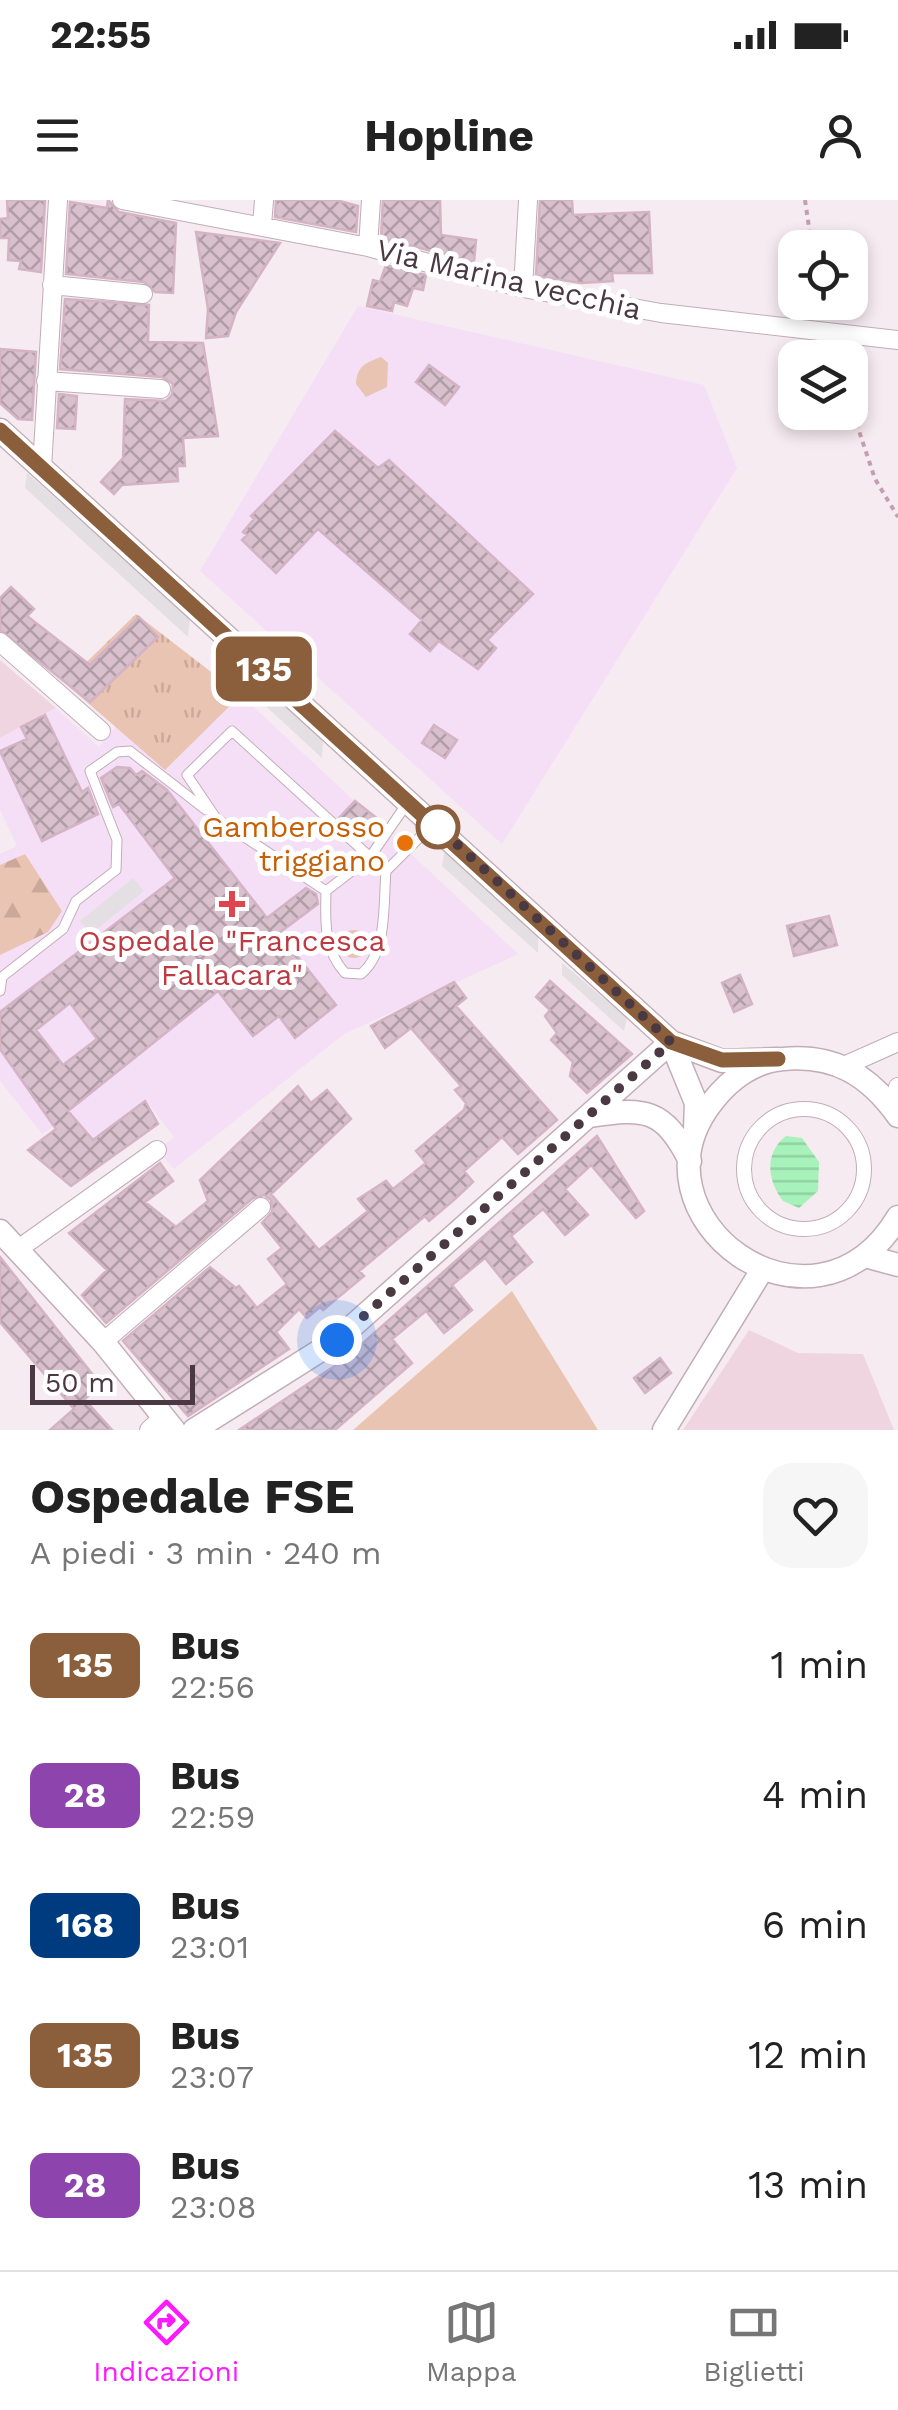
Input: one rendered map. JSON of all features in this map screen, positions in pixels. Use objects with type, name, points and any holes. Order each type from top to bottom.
[{"type":"street","points":[[42,468],[58,200]]},
{"type":"street","name":"Via Marina vecchia","points":[[122,200],[368,247],[523,288],[661,313],[898,340]]},
{"type":"street","points":[[262,225],[264,200]]},
{"type":"street","points":[[368,247],[371,200]]},
{"type":"street","points":[[523,288],[528,200]]},
{"type":"street","points":[[52,285],[143,294]]},
{"type":"street","points":[[46,382],[161,389]]},
{"type":"street","points":[[0,430],[671,1042],[722,1060],[814,1057],[844,1066],[896,1104]]},
{"type":"street","points":[[0,642],[101,731]]},
{"type":"street","points":[[194,1430],[337,1340],[671,1042]]},
{"type":"street","points":[[671,1042],[696,1103],[694,1195],[708,1227],[732,1253],[762,1270],[795,1278],[829,1274],[865,1256],[886,1238],[898,1217]]},
{"type":"street","points":[[844,1066],[898,1042]]},
{"type":"street","points":[[692,1149],[706,1110],[725,1086],[750,1069],[778,1059]]},
{"type":"street","points":[[805,1109],[828,1114],[847,1128],[860,1147],[864,1170],[859,1194],[846,1213],[826,1226],[803,1230],[780,1225],[760,1211],[748,1192],[743,1168],[748,1145],[762,1126],[782,1113],[805,1109]]},
{"type":"street","points":[[590,1116],[640,1111],[666,1122],[692,1149]]},
{"type":"street","points":[[16,1250],[157,1150]]},
{"type":"street","points":[[103,1342],[262,1207]]},
{"type":"street","points":[[0,1231],[103,1342],[162,1426]]},
{"type":"street","points":[[865,1256],[898,1265]]},
{"type":"street","points":[[664,1430],[762,1270]]},
{"type":"lane","points":[[216,818],[187,775],[232,731],[386,871]]},
{"type":"lane","points":[[0,991],[2,978],[64,929],[76,902],[116,870],[117,840],[90,771],[117,752],[130,750],[150,762],[216,818],[326,892]]},
{"type":"lane","points":[[409,801],[370,857],[326,892],[325,922],[334,961],[345,973],[362,974],[374,964],[386,871],[434,823]]},
{"type":"path","points":[[805,200],[809,230]]},
{"type":"path","points":[[859,430],[875,479],[898,517]]},
{"type":"shaded area","points":[[358,306],[704,385],[737,468],[502,844],[200,571]]},
{"type":"shaded area","points":[[27,473],[190,617],[188,637],[25,488]]},
{"type":"shaded area","points":[[221,649],[323,740],[322,758],[220,664]]},
{"type":"shaded area","points":[[0,660],[56,708],[0,738]]},
{"type":"shaded area","name":"Ospedale \"Francesca Fallacara\"","points":[[241,695],[518,954],[344,1034],[174,1169],[157,1150],[174,1137],[148,1103],[80,1151],[59,1123],[42,1134],[0,1081],[0,854],[17,846],[0,810],[0,738],[56,708],[99,747],[116,726],[165,770]]},
{"type":"shaded area","points":[[445,850],[538,936],[538,953],[442,866]]},
{"type":"shaded area","points":[[133,878],[144,891],[91,934],[80,921]]},
{"type":"shaded area","points":[[562,963],[627,1018],[624,1031],[562,975]]},
{"type":"shaded area","points":[[786,1136],[802,1138],[819,1162],[818,1191],[799,1208],[783,1201],[771,1176],[774,1150]]},
{"type":"shaded area","points":[[749,1330],[798,1353],[863,1354],[894,1430],[683,1430]]},
{"type":"green space","points":[[381,357],[388,363],[387,387],[366,397],[356,384],[358,373],[366,363]]},
{"type":"green space","points":[[136,614],[241,695],[165,770],[65,683]]},
{"type":"green space","points":[[25,854],[62,911],[48,932],[0,955],[0,865]]},
{"type":"green space","points":[[354,930],[364,934],[368,944],[364,954],[354,958],[344,954],[340,944],[344,934]]},
{"type":"green space","points":[[512,1291],[598,1430],[353,1430]]},
{"type":"building","points":[[7,200],[45,200],[41,272],[19,269],[21,261],[8,260],[9,238],[0,238],[0,219],[8,218]]},
{"type":"building","points":[[108,200],[119,212],[176,223],[173,293],[155,292],[144,282],[66,274],[70,202],[107,208]]},
{"type":"building","points":[[276,200],[336,200],[358,206],[356,232],[275,217]]},
{"type":"building","points":[[383,200],[440,200],[441,235],[476,240],[474,262],[381,238]]},
{"type":"building","points":[[540,200],[572,200],[573,215],[649,212],[652,273],[612,273],[613,281],[581,283],[536,276]]},
{"type":"building","points":[[196,232],[280,243],[236,312],[228,336],[206,338],[208,309]]},
{"type":"building","points":[[386,265],[426,275],[423,290],[413,288],[407,306],[394,302],[392,311],[367,306],[373,280],[380,282]]},
{"type":"building","points":[[65,299],[149,305],[148,342],[203,343],[218,436],[183,438],[185,466],[177,466],[178,481],[122,485],[114,494],[101,482],[123,458],[125,399],[166,401],[172,395],[173,384],[162,377],[60,369]]},
{"type":"building","points":[[0,349],[36,352],[32,420],[18,419],[0,403]]},
{"type":"building","points":[[429,365],[459,387],[445,405],[416,382]]},
{"type":"building","points":[[59,394],[77,396],[75,429],[57,428]]},
{"type":"building","points":[[335,431],[378,468],[389,460],[533,594],[487,640],[496,648],[478,669],[439,641],[430,651],[410,634],[422,620],[318,529],[276,573],[242,540],[247,535],[243,532],[254,519],[251,516]]},
{"type":"building","points":[[11,587],[34,609],[27,616],[90,665],[139,617],[158,637],[90,702],[0,630],[0,598]]},
{"type":"building","points":[[45,715],[82,792],[88,788],[98,814],[42,841],[0,751],[27,739],[21,727]]},
{"type":"building","points":[[434,725],[457,740],[445,758],[422,743]]},
{"type":"building","points":[[117,767],[130,768],[136,775],[142,771],[167,790],[267,918],[306,888],[316,894],[318,904],[279,933],[336,1005],[295,1038],[279,1016],[253,1036],[218,991],[68,1111],[93,1140],[145,1101],[158,1124],[71,1186],[28,1150],[56,1129],[0,1049],[0,1012],[175,878],[119,804],[113,807],[101,778]],"holes":[[[70,1003],[97,1039],[63,1065],[36,1030]]]},
{"type":"building","points":[[355,801],[383,823],[367,836],[359,836],[339,818]]},
{"type":"building","points":[[829,916],[837,945],[794,956],[787,926]]},
{"type":"building","points":[[740,975],[752,1004],[734,1012],[722,983]]},
{"type":"building","points":[[550,981],[632,1054],[587,1093],[570,1076],[573,1062],[551,1040],[557,1033],[545,1016],[550,1010],[536,997]]},
{"type":"building","points":[[454,982],[466,998],[456,1006],[557,1120],[518,1154],[502,1137],[464,1171],[473,1182],[455,1199],[429,1221],[425,1216],[359,1271],[364,1276],[323,1310],[320,1307],[307,1318],[299,1309],[276,1332],[289,1349],[188,1416],[123,1341],[210,1267],[236,1288],[239,1286],[257,1308],[287,1284],[268,1259],[282,1248],[262,1223],[272,1212],[271,1200],[264,1195],[253,1198],[106,1323],[82,1295],[107,1270],[69,1233],[160,1163],[173,1181],[145,1202],[176,1227],[208,1201],[200,1180],[298,1086],[311,1103],[327,1090],[351,1119],[271,1194],[319,1250],[368,1211],[358,1199],[386,1181],[393,1189],[426,1163],[416,1151],[464,1110],[466,1103],[455,1090],[461,1086],[411,1028],[385,1048],[371,1026]]},
{"type":"building","points":[[597,1136],[644,1211],[636,1218],[591,1165],[565,1189],[588,1215],[565,1235],[543,1209],[511,1236],[532,1262],[506,1284],[485,1258],[452,1285],[472,1310],[444,1333],[426,1311],[392,1339],[412,1363],[335,1430],[239,1430],[345,1359]]},
{"type":"building","points":[[0,1257],[100,1384],[80,1404],[85,1400],[112,1430],[50,1430],[74,1409],[0,1322]]},
{"type":"building","points":[[660,1358],[671,1373],[645,1393],[634,1378]]},
{"type":"bus line","name":"135","points":[[0,430],[671,1042],[702,1057],[778,1059]]},
{"type":"place","name":"Gamberosso triggiano","points":[[405,843]]},
{"type":"place","name":"Ospedale \"Francesca Fallacara\"","points":[[232,904]]},
{"type":"route","points":[[337,1340],[671,1042],[434,823],[438,827]]}]
